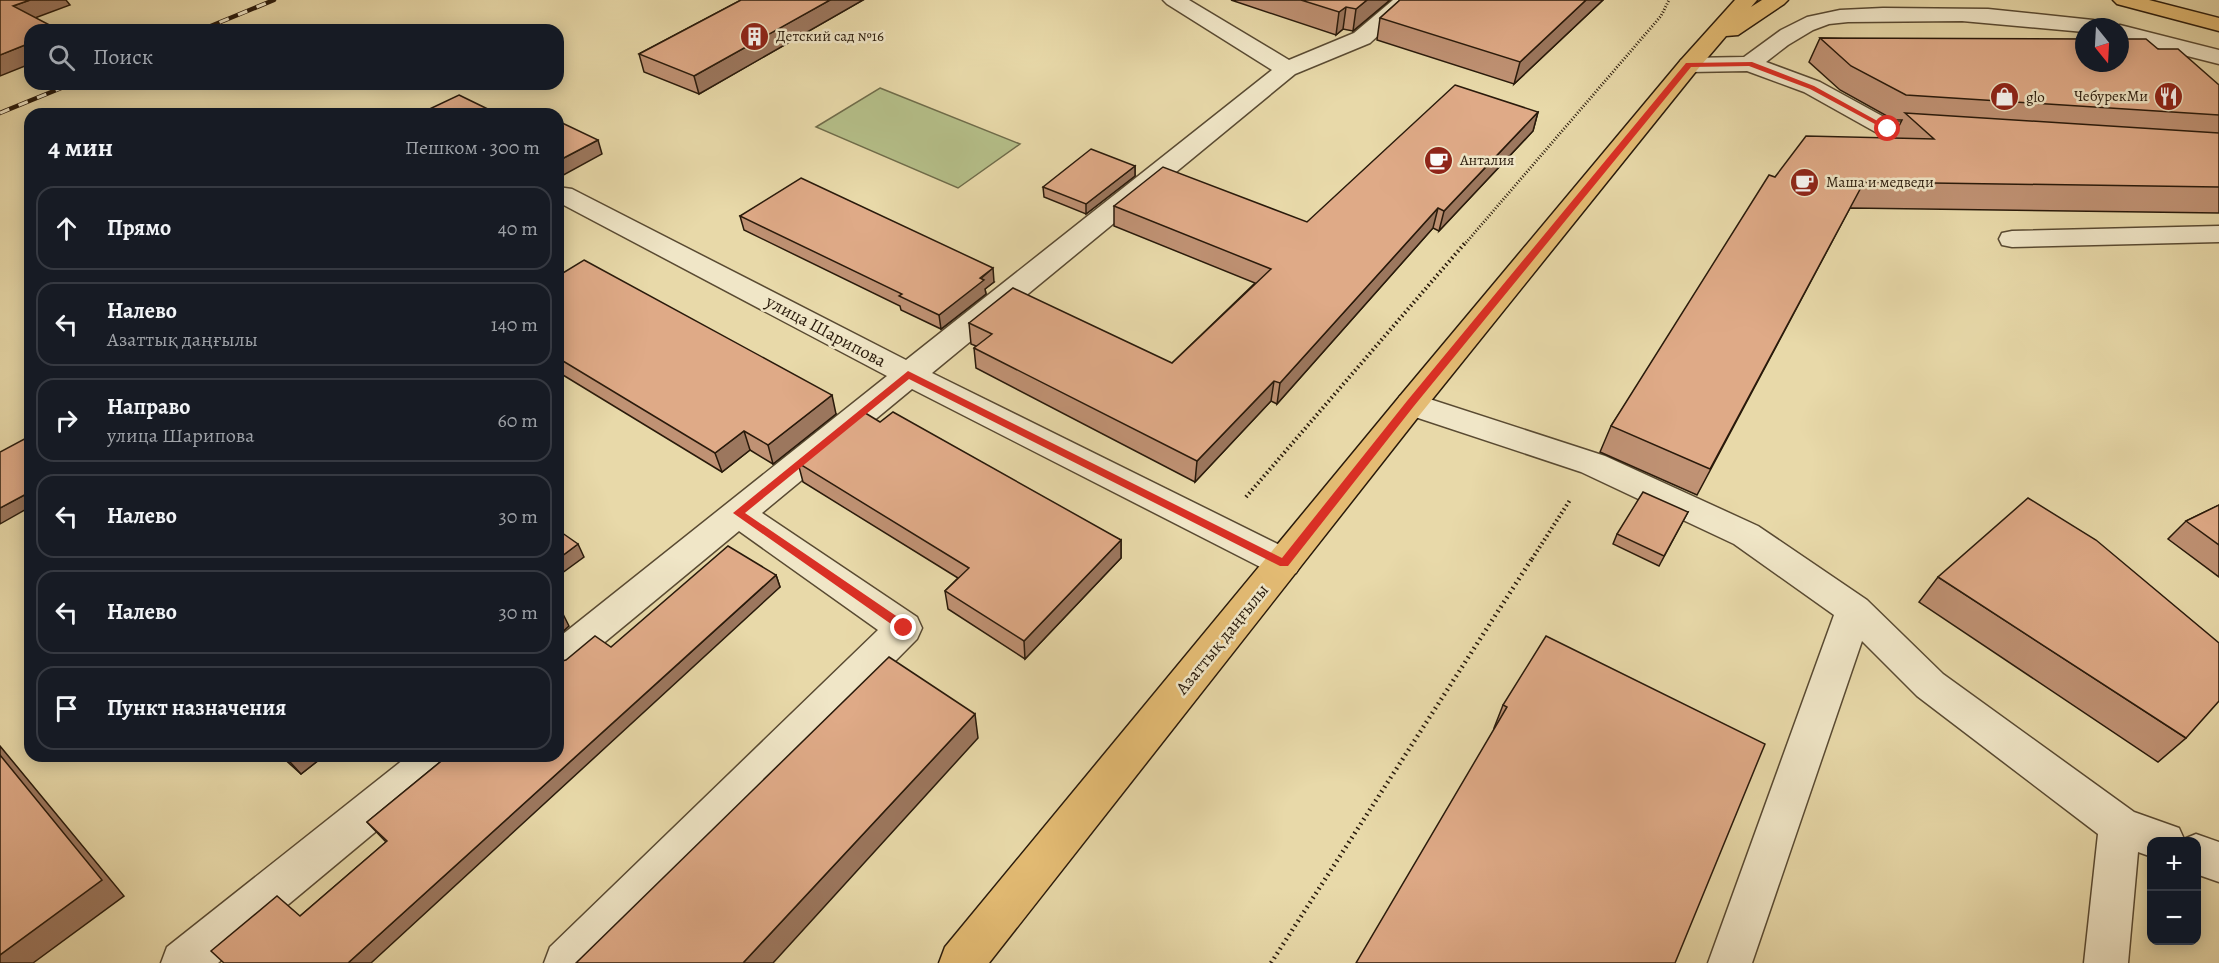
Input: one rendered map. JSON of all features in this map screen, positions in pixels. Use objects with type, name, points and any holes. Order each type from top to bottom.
[{"type":"main road","points":[[1698,55],[1716,0]]},
{"type":"main road","name":"Азаттық даңғылы","points":[[961,963],[1411,404],[1698,55],[1746,0]]},
{"type":"main road","points":[[1698,55],[1778,0]]},
{"type":"main road","points":[[2124,0],[2219,22]]},
{"type":"main road","points":[[2157,0],[2219,22]]},
{"type":"main road","points":[[2192,0],[2219,12]]},
{"type":"lane","points":[[1174,0],[1287,69]]},
{"type":"lane","points":[[564,654],[1287,69],[1362,38],[1406,0]]},
{"type":"lane","points":[[1750,64],[1786,34],[1817,21],[1856,15],[1929,13],[2049,20],[2075,24]]},
{"type":"lane","points":[[2129,34],[2219,57]]},
{"type":"lane","points":[[1698,55],[1750,64],[1812,87],[1888,129],[1959,133]]},
{"type":"lane","name":"улица Шарипова","points":[[564,195],[908,374],[1284,563]]},
{"type":"lane","points":[[2012,238],[2219,234]]},
{"type":"lane","points":[[1411,404],[1593,464],[1746,535],[1854,610],[1930,685],[2120,825],[2151,837]]},
{"type":"lane","points":[[566,963],[904,628],[738,513]]},
{"type":"lane","points":[[1730,963],[1854,610]]},
{"type":"lane","points":[[183,963],[431,762]]},
{"type":"lane","points":[[2106,963],[2120,825]]},
{"type":"lane","points":[[2201,856],[2219,862]]},
{"type":"path","points":[[1218,529],[1661,16],[1669,0]]},
{"type":"path","points":[[1271,963],[1593,464]]},
{"type":"green space","points":[[880,88],[1020,144],[958,188],[816,127]]},
{"type":"building","points":[[0,0],[30,0],[13,6],[48,24],[24,24],[24,45],[0,55]]},
{"type":"building","points":[[741,0],[830,0],[694,76],[639,54]]},
{"type":"building","points":[[1301,0],[1367,0],[1356,9],[1346,7],[1339,12]]},
{"type":"building","points":[[1400,0],[1586,0],[1520,62],[1380,18]]},
{"type":"building","points":[[1820,38],[2075,39],[2075,72],[2129,72],[2129,39],[2146,39],[2158,49],[2178,49],[2219,85],[2219,115],[1906,95],[1851,66]]},
{"type":"building","points":[[1455,85],[1538,112],[1444,211],[1438,208],[1280,383],[1274,381],[1197,461],[974,348],[992,334],[969,323],[1013,288],[1172,363],[1271,269],[1114,206],[1163,167],[1307,222]]},
{"type":"building","points":[[459,95],[486,108],[432,108]]},
{"type":"building","points":[[1905,113],[2219,133],[2219,187],[1864,182],[1710,469],[1611,426],[1769,175],[1775,177],[1806,136],[1934,139]]},
{"type":"building","points":[[564,124],[598,140],[564,158]]},
{"type":"building","points":[[1091,149],[1135,166],[1086,204],[1043,187]]},
{"type":"building","points":[[801,178],[993,268],[980,278],[984,280],[939,315],[899,296],[902,294],[740,216]]},
{"type":"building","points":[[584,260],[832,395],[768,445],[744,431],[715,453],[564,362],[564,272]]},
{"type":"building","points":[[862,411],[880,422],[893,412],[1121,540],[1024,641],[945,591],[969,568],[798,463]]},
{"type":"building","points":[[24,439],[24,495],[0,508],[0,452]]},
{"type":"building","points":[[1643,492],[1688,512],[1664,556],[1617,534]]},
{"type":"building","points":[[2028,498],[2096,540],[2219,643],[2219,701],[2186,738],[1938,577]]},
{"type":"building","points":[[2219,505],[2219,545],[2186,521]]},
{"type":"building","points":[[564,534],[578,544],[564,554]]},
{"type":"building","points":[[728,546],[776,575],[348,963],[224,963],[211,951],[277,896],[300,916],[387,841],[367,822],[440,762],[564,762],[564,660],[595,636],[611,647]]},
{"type":"building","points":[[1546,636],[1765,744],[1675,963],[1356,963],[1507,707],[1503,705]]},
{"type":"building","points":[[889,657],[975,714],[743,963],[576,963]]},
{"type":"building","points":[[0,755],[102,880],[0,955]]},
{"type":"railway","points":[[216,24],[274,0]]},
{"type":"railway","points":[[0,113],[56,90]]},
{"type":"place","name":"Детский сад №16","points":[[755,36]]},
{"type":"place","name":"ЧебурекМи","points":[[2169,96]]},
{"type":"place","name":"glo","points":[[2005,97]]},
{"type":"place","name":"Анталия","points":[[1439,160]]},
{"type":"place","name":"Маша и медведи","points":[[1805,182]]},
{"type":"route","points":[[904,628],[738,513],[908,374],[1284,563],[1689,65],[1750,64],[1812,87],[1888,129]]}]
